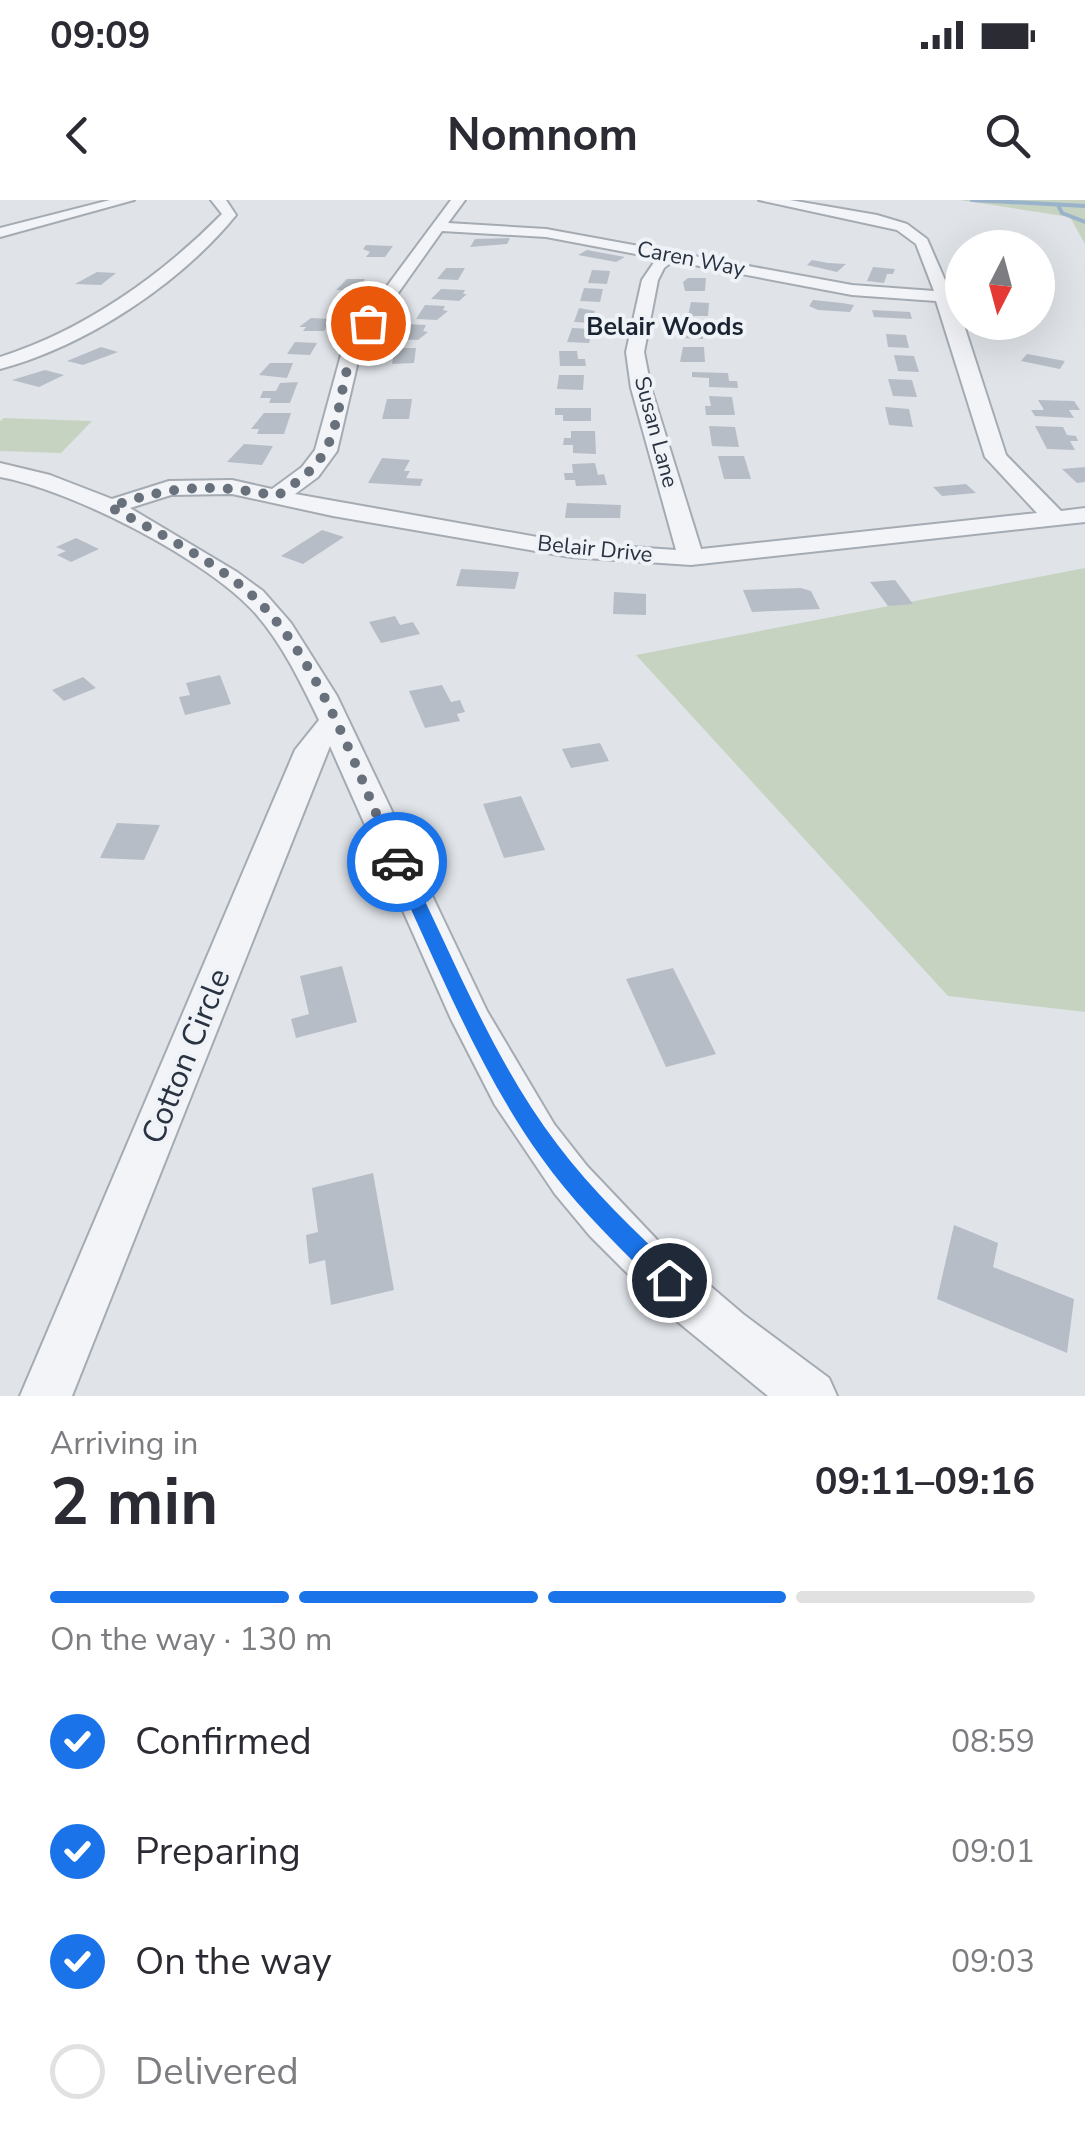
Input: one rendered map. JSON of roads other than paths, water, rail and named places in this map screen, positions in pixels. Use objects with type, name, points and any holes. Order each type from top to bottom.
[{"type":"street","points":[[0,234],[24,224],[128,200]]},
{"type":"street","points":[[1,363],[58,342],[176,262],[229,215],[218,200]]},
{"type":"street","points":[[277,496],[310,472],[326,451],[353,344],[458,200]]},
{"type":"street","points":[[766,200],[877,218],[912,233],[922,242],[953,318],[996,457],[1054,517]]},
{"type":"street","name":"Caren Way","points":[[439,227],[546,233],[852,290],[942,297]]},
{"type":"street","name":"Susan Lane","points":[[672,256],[657,265],[650,280],[636,352],[640,388],[691,558]]},
{"type":"street","points":[[0,470],[42,479],[110,507],[240,586],[263,606],[314,678],[465,1005],[511,1093],[548,1150],[597,1210],[692,1303],[811,1396]]},
{"type":"street","name":"Belair Drive","points":[[110,507],[150,492],[187,486],[232,487],[571,550],[691,558],[1085,514]]},
{"type":"street","name":"Cotton Circle","points":[[46,1396],[310,750],[334,722]]},
{"type":"waterway","points":[[972,200],[1085,206]]},
{"type":"waterway","points":[[1058,205],[1062,213],[1085,222]]},
{"type":"district","name":"Belair Woods","points":[[665,327]]}]
